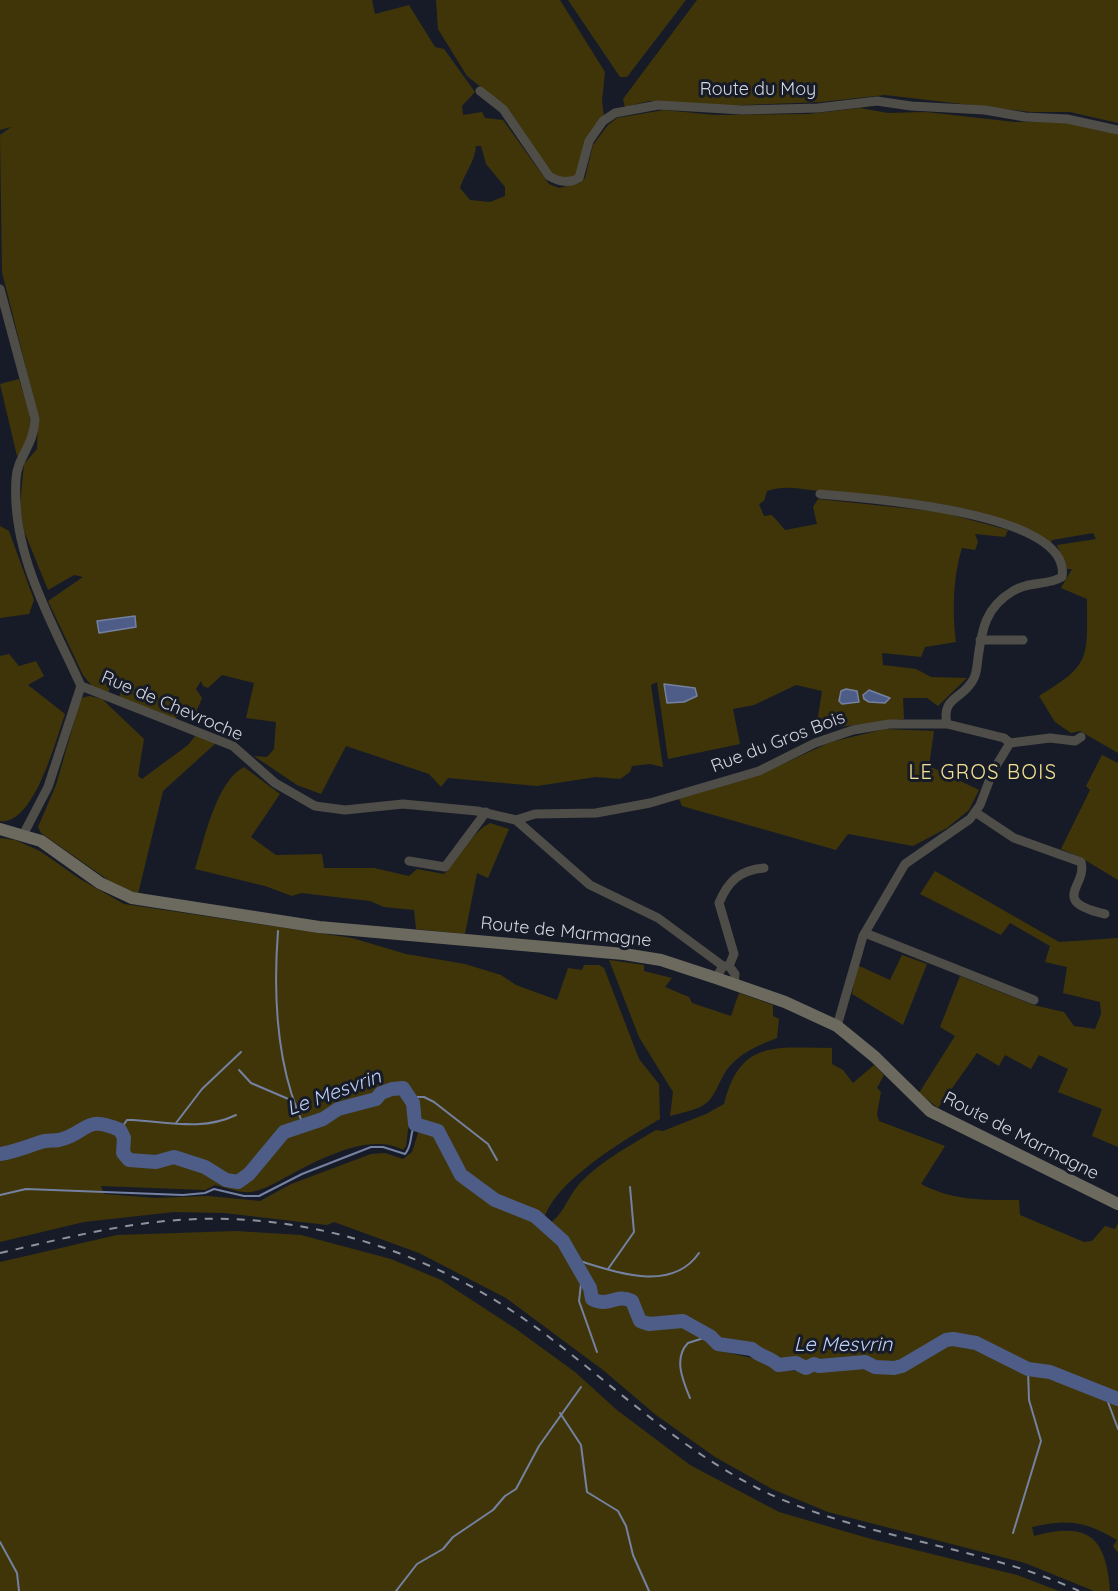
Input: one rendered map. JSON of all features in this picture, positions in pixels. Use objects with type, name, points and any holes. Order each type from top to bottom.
[{"type":"main road","name":"Route de Marmagne","points":[[0,829],[23,835],[54,849],[100,883],[132,898],[319,927],[642,957],[723,970],[734,984],[785,1002],[837,1026],[875,1057],[930,1111],[1118,1204]]},
{"type":"street","name":"Route du Moy","points":[[480,91],[503,109],[549,176],[570,182],[579,178],[589,141],[609,117],[623,111],[658,105],[742,110],[818,108],[877,101],[911,106],[985,110],[1025,117],[1067,119],[1118,130]]},
{"type":"street","points":[[0,289],[34,419],[33,437],[16,473],[18,530],[42,601],[81,686],[48,787],[23,835]]},
{"type":"street","points":[[820,494],[956,510],[1034,534],[1052,548],[1063,570],[1062,577],[1053,582],[1025,586],[1003,598],[987,615],[980,640],[975,677],[970,686],[924,724]]},
{"type":"street","points":[[980,640],[1023,640]]},
{"type":"street","name":"Rue de Chevroche","points":[[81,686],[233,746],[275,783],[315,806],[345,810],[403,804],[486,812],[516,820],[590,885],[658,918],[723,970]]},
{"type":"street","points":[[947,707],[945,713],[947,724]]},
{"type":"street","name":"Rue du Gros Bois","points":[[516,820],[535,814],[596,813],[650,803],[759,771],[815,743],[853,730],[889,724],[947,724],[1004,738],[1010,743]]},
{"type":"street","points":[[837,1026],[865,933],[904,864],[970,819],[980,805],[993,771],[1010,743],[1050,738],[1075,741],[1081,737]]},
{"type":"street","points":[[409,861],[445,867],[486,812]]},
{"type":"street","points":[[975,812],[1014,838],[1081,862],[1083,866],[1074,890],[1077,902],[1082,908],[1105,914]]},
{"type":"street","points":[[723,970],[734,954],[719,903],[731,881],[739,874],[764,868]]},
{"type":"street","points":[[865,933],[1034,1000]]},
{"type":"shaded area","points":[[0,0],[372,0],[375,14],[409,5],[435,47],[444,49],[475,92],[462,106],[463,115],[482,112],[485,118],[503,120],[549,184],[559,188],[580,183],[585,178],[593,145],[608,125],[617,118],[664,110],[715,115],[808,114],[860,108],[888,113],[926,112],[1015,122],[1060,122],[1118,134],[1118,753],[1080,731],[1071,733],[1055,722],[1039,696],[1069,676],[1083,658],[1086,647],[1087,599],[1061,588],[1072,569],[1067,569],[1057,545],[1096,539],[1093,533],[1052,540],[1051,543],[1003,519],[943,504],[796,488],[767,491],[764,501],[759,504],[764,516],[772,515],[785,530],[817,524],[813,507],[818,499],[941,512],[1008,530],[1005,537],[975,534],[978,542],[975,550],[962,548],[954,594],[956,642],[925,647],[921,657],[882,653],[883,665],[916,669],[931,677],[967,678],[938,706],[927,698],[903,698],[904,719],[831,728],[830,724],[817,723],[822,691],[796,685],[754,705],[733,709],[740,744],[668,759],[657,682],[651,685],[663,767],[650,764],[632,766],[630,772],[620,779],[596,777],[537,786],[448,778],[441,787],[429,774],[346,746],[321,794],[297,785],[254,756],[267,757],[274,749],[276,722],[246,718],[254,683],[222,675],[208,688],[203,686],[201,681],[196,689],[202,698],[194,717],[181,713],[175,719],[119,697],[123,685],[112,682],[108,693],[92,686],[83,675],[48,601],[83,577],[74,575],[48,590],[24,531],[20,505],[24,464],[37,449],[38,416],[2,272],[0,135],[11,127],[0,130]],"holes":[[[476,146],[481,146],[486,164],[505,187],[505,196],[490,202],[470,200],[460,188],[474,157]]]},
{"type":"shaded area","points":[[436,0],[560,0],[605,72],[602,101],[604,116],[577,177],[570,180],[550,174],[506,107],[467,76],[438,29]]},
{"type":"shaded area","points":[[568,0],[686,0],[627,77],[620,77]]},
{"type":"shaded area","points":[[697,0],[1118,0],[1118,123],[1070,112],[1031,112],[885,95],[822,102],[716,106],[649,101],[625,107],[623,99]]},
{"type":"shaded area","points":[[19,379],[28,409],[30,430],[25,448],[17,456],[0,384]]},
{"type":"shaded area","points":[[0,526],[9,531],[34,600],[29,614],[0,618]]},
{"type":"shaded area","points":[[9,654],[19,666],[36,661],[44,676],[28,685],[65,714],[42,779],[33,796],[23,810],[12,819],[0,821],[0,656]]},
{"type":"shaded area","points":[[89,696],[102,699],[144,739],[138,776],[142,779],[188,745],[196,735],[216,743],[163,791],[138,894],[111,882],[41,833],[38,827],[56,785],[81,698]]},
{"type":"shaded area","points":[[885,729],[934,731],[929,766],[979,790],[969,810],[947,828],[913,846],[848,834],[836,850],[682,806],[679,799],[761,774],[831,742]]},
{"type":"shaded area","points":[[1102,755],[1118,763],[1118,880],[1080,857],[1061,849],[1090,790],[1086,786]]},
{"type":"shaded area","points":[[244,767],[280,794],[251,837],[276,855],[322,854],[324,868],[374,868],[409,876],[417,869],[444,874],[484,827],[490,823],[509,829],[488,878],[477,873],[465,934],[416,929],[414,910],[384,907],[370,901],[301,893],[292,896],[265,886],[195,869],[212,813],[219,798],[234,774]]},
{"type":"shaded area","points":[[0,838],[15,840],[40,851],[80,879],[124,904],[352,938],[406,954],[465,964],[501,975],[516,985],[557,1000],[568,968],[582,970],[584,965],[599,965],[604,968],[639,1059],[659,1084],[660,1119],[608,1151],[571,1181],[556,1197],[546,1213],[543,1228],[561,1212],[583,1180],[609,1159],[656,1130],[663,1131],[706,1114],[724,1104],[731,1083],[740,1068],[750,1058],[763,1052],[794,1048],[832,1048],[832,1064],[843,1070],[853,1083],[874,1065],[884,1075],[877,1088],[881,1092],[877,1114],[879,1121],[945,1146],[921,1184],[957,1197],[1019,1200],[1020,1215],[1084,1242],[1092,1241],[1105,1226],[1115,1229],[1118,1223],[1118,1396],[1063,1371],[1028,1365],[968,1336],[963,1348],[981,1350],[1011,1367],[1053,1376],[1118,1404],[1118,1553],[1113,1546],[1117,1540],[1085,1525],[1056,1523],[1032,1527],[1034,1536],[1068,1531],[1080,1532],[1090,1537],[1098,1545],[1104,1557],[1110,1591],[1094,1591],[1025,1563],[828,1512],[772,1489],[715,1457],[656,1415],[603,1370],[506,1298],[419,1253],[334,1222],[327,1225],[224,1213],[174,1212],[84,1222],[0,1242]],"holes":[[[409,1123],[418,1133],[412,1152],[403,1159],[385,1153],[371,1154],[291,1184],[260,1201],[208,1196],[156,1198],[104,1194],[101,1186],[205,1190],[215,1185],[242,1192],[256,1191],[345,1150],[376,1144],[390,1145],[403,1150],[406,1146]],[[673,1315],[733,1344],[749,1344],[777,1356],[783,1363],[797,1359],[804,1363],[805,1371],[780,1371],[765,1361],[725,1352],[712,1346],[696,1331],[671,1325]]]},
{"type":"shaded area","points":[[935,871],[1059,942],[1118,938],[1118,1147],[1092,1136],[1102,1109],[1058,1092],[1068,1069],[1039,1055],[1031,1069],[1005,1055],[999,1066],[977,1053],[938,1108],[919,1093],[955,1036],[940,1027],[960,976],[1033,1005],[1064,1012],[1074,1026],[1095,1029],[1101,1014],[1100,1002],[1063,993],[1067,967],[1045,962],[1050,946],[1010,923],[1001,935],[920,894]]},
{"type":"shaded area","points":[[902,955],[927,964],[903,1025],[852,994],[857,965],[890,980]]},
{"type":"shaded area","points":[[609,960],[644,965],[644,971],[672,978],[665,987],[689,997],[692,1003],[731,1016],[739,993],[773,1005],[773,1016],[779,1019],[777,1038],[737,1059],[726,1071],[713,1095],[702,1106],[670,1116],[673,1092],[639,1037]]},
{"type":"shaded area","points":[[236,1231],[301,1235],[391,1259],[441,1280],[516,1329],[575,1372],[617,1410],[690,1465],[779,1512],[871,1539],[1017,1575],[1059,1591],[0,1591],[0,1262],[117,1235]]},
{"type":"water","points":[[135,616],[136,627],[99,633],[97,621]]},
{"type":"water","points":[[664,684],[695,688],[697,696],[684,702],[667,703]]},
{"type":"water","points":[[846,689],[857,691],[859,702],[842,704],[839,701],[841,691]]},
{"type":"water","points":[[869,690],[890,698],[885,703],[869,702],[864,699],[863,695]]},
{"type":"waterway","points":[[278,931],[276,980],[278,1030],[287,1078],[303,1124]]},
{"type":"waterway","points":[[176,1123],[202,1089],[241,1052]]},
{"type":"waterway","points":[[239,1070],[251,1083],[293,1101]]},
{"type":"waterway","name":"Le Mesvrin","points":[[0,1154],[43,1141],[69,1137],[87,1126],[99,1124],[120,1130],[124,1138],[123,1153],[129,1160],[156,1162],[174,1157],[205,1167],[226,1180],[238,1182],[249,1174],[284,1132],[323,1119],[338,1109],[376,1099],[381,1093],[403,1088],[413,1103],[415,1124],[438,1131],[461,1175],[495,1200],[535,1216],[563,1241],[590,1288],[592,1299],[603,1302],[621,1299],[632,1301],[640,1321],[649,1324],[683,1321],[710,1336],[718,1344],[752,1349],[778,1365],[796,1363],[806,1368],[814,1364],[819,1366],[865,1362],[875,1367],[894,1368],[902,1366],[946,1340],[953,1339],[976,1343],[1028,1369],[1050,1372],[1118,1399]]},
{"type":"waterway","points":[[411,1097],[424,1097],[434,1102],[488,1144],[497,1160]]},
{"type":"waterway","points":[[120,1130],[127,1120],[198,1124],[224,1120],[236,1115]]},
{"type":"waterway","points":[[0,1195],[26,1189],[183,1195],[205,1193],[214,1189],[244,1196],[259,1196],[302,1174],[371,1147],[383,1147],[405,1154],[415,1124]]},
{"type":"waterway","points":[[608,1269],[634,1232],[630,1187]]},
{"type":"waterway","points":[[573,1259],[622,1273],[656,1276],[672,1273],[687,1266],[699,1253]]},
{"type":"waterway","points":[[582,1275],[579,1301],[597,1352]]},
{"type":"waterway","points":[[690,1398],[681,1370],[683,1349],[688,1343],[710,1336]]},
{"type":"waterway","points":[[1013,1533],[1041,1441],[1029,1400],[1028,1369]]},
{"type":"waterway","points":[[396,1591],[417,1564],[443,1549],[453,1537],[493,1510],[505,1496],[516,1489],[539,1446],[581,1387]]},
{"type":"waterway","points":[[1105,1394],[1118,1429]]},
{"type":"waterway","points":[[560,1413],[581,1445],[587,1492],[618,1511],[626,1526],[633,1555],[649,1591]]},
{"type":"waterway","points":[[0,1542],[17,1573],[19,1591]]},
{"type":"railway","points":[[0,1253],[117,1228],[156,1222],[209,1219],[262,1221],[313,1229],[364,1241],[460,1280],[506,1307],[549,1337],[676,1437],[730,1473],[759,1489],[798,1506],[837,1519],[1000,1562],[1079,1591]]},
{"type":"district","name":"LE GROS BOIS","points":[[983,773]]}]
